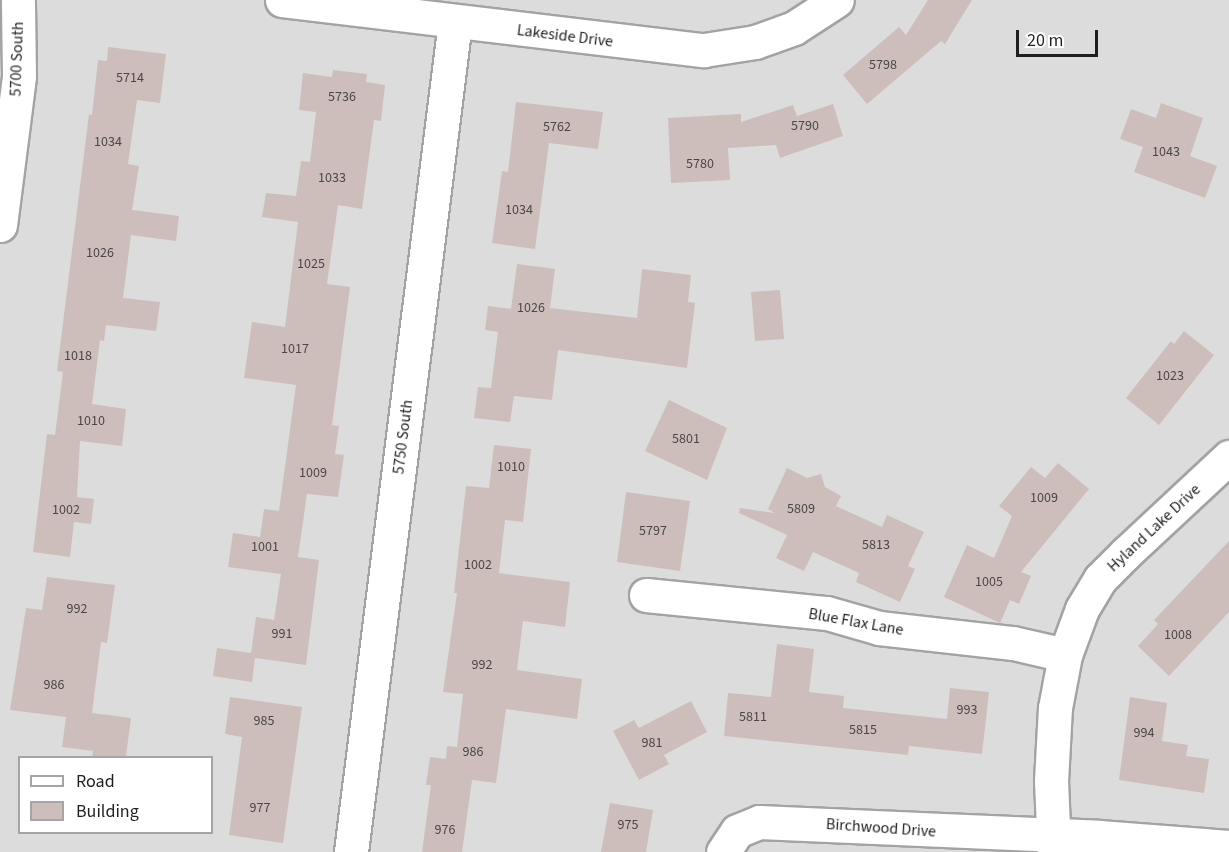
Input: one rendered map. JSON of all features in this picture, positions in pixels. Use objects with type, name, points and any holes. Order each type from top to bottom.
[{"type":"street","name":"5700 South","points":[[0,225],[19,76],[18,0]]},
{"type":"street","name":"Lakeside Drive","points":[[282,0],[705,50],[755,42],[794,28],[837,0]]},
{"type":"street","name":"5750 South","points":[[351,852],[456,22]]},
{"type":"street","name":"Hyland Lake Drive","points":[[1054,845],[1052,755],[1065,655],[1082,609],[1100,579],[1229,457]]},
{"type":"street","name":"Blue Flax Lane","points":[[646,595],[827,613],[879,628],[1013,643],[1065,655]]},
{"type":"street","name":"Birchwood Drive","points":[[723,852],[737,831],[759,822],[1054,845],[1229,847]]},
{"type":"shaded area","points":[[0,0],[1229,0],[1229,852],[0,852]]},
{"type":"building","points":[[928,0],[972,0],[945,44],[941,41],[867,104],[843,75],[899,27],[906,35]]},
{"type":"building","points":[[108,47],[166,54],[160,103],[137,100],[128,164],[139,166],[132,210],[179,216],[176,241],[131,235],[123,298],[160,302],[156,331],[106,325],[104,341],[100,340],[92,404],[126,409],[122,446],[80,441],[77,497],[94,499],[91,524],[74,522],[70,557],[33,552],[47,434],[55,435],[63,372],[57,371],[89,114],[92,115],[98,60],[107,61]]},
{"type":"building","points":[[333,70],[367,74],[366,82],[385,85],[381,121],[374,120],[362,209],[338,205],[327,284],[350,287],[332,425],[339,426],[335,454],[344,455],[338,497],[307,494],[298,557],[319,560],[306,665],[255,658],[252,682],[213,676],[217,648],[251,653],[256,617],[274,620],[281,574],[228,567],[233,533],[260,537],[264,509],[279,511],[296,385],[244,378],[252,322],[285,327],[298,222],[262,217],[266,193],[296,196],[301,161],[310,162],[316,112],[299,110],[303,73],[332,77]]},
{"type":"building","points":[[516,102],[603,112],[598,149],[549,143],[535,249],[492,243],[502,171],[508,172]]},
{"type":"building","points":[[1161,103],[1203,118],[1190,156],[1217,166],[1205,198],[1134,172],[1143,147],[1120,139],[1131,109],[1156,118]]},
{"type":"building","points":[[833,104],[843,136],[780,158],[776,145],[728,148],[730,180],[671,183],[668,118],[741,114],[741,122],[793,105],[797,116]]},
{"type":"building","points":[[517,264],[555,269],[550,308],[637,318],[642,269],[691,275],[688,302],[695,303],[687,368],[558,350],[552,400],[514,396],[510,422],[474,418],[478,387],[491,388],[498,332],[485,330],[488,306],[511,309]]},
{"type":"building","points":[[780,290],[784,339],[755,341],[751,292]]},
{"type":"building","points":[[1184,331],[1214,355],[1159,425],[1126,398],[1171,341],[1174,344]]},
{"type":"building","points":[[669,400],[727,428],[707,480],[645,451]]},
{"type":"building","points":[[494,445],[531,449],[523,522],[505,520],[499,573],[570,582],[565,627],[523,621],[517,670],[582,679],[577,719],[506,709],[496,783],[472,780],[462,852],[422,852],[431,785],[426,785],[430,757],[446,759],[447,746],[457,747],[463,694],[443,692],[457,593],[454,593],[466,486],[489,488]]},
{"type":"building","points":[[1058,463],[1089,489],[1021,572],[1031,576],[1019,604],[1010,600],[1000,623],[944,597],[967,545],[994,558],[1012,516],[999,506],[1031,467],[1045,478]]},
{"type":"building","points":[[787,468],[807,478],[821,474],[825,487],[841,496],[836,506],[882,527],[887,515],[924,532],[908,566],[915,569],[900,602],[856,582],[859,573],[813,552],[804,571],[776,558],[787,535],[739,513],[740,508],[775,513],[768,509]]},
{"type":"building","points":[[626,492],[690,501],[680,571],[617,562]]},
{"type":"building","points":[[1229,541],[1229,612],[1169,676],[1138,646],[1158,624],[1154,620]]},
{"type":"building","points":[[47,577],[115,585],[107,643],[101,642],[92,713],[131,718],[126,756],[92,756],[93,751],[62,747],[66,717],[10,710],[26,608],[42,610]]},
{"type":"building","points":[[777,644],[814,649],[809,692],[844,696],[843,708],[947,719],[950,688],[989,692],[982,754],[909,746],[908,755],[724,736],[728,693],[771,697]]},
{"type":"building","points":[[230,697],[302,707],[283,843],[229,835],[242,737],[225,734]]},
{"type":"building","points":[[1130,697],[1167,703],[1162,741],[1188,745],[1186,756],[1209,759],[1204,793],[1119,780]]},
{"type":"building","points":[[691,701],[707,732],[664,755],[669,764],[639,780],[613,731],[634,720],[639,728]]},
{"type":"building","points":[[610,803],[653,810],[646,852],[601,852]]}]
